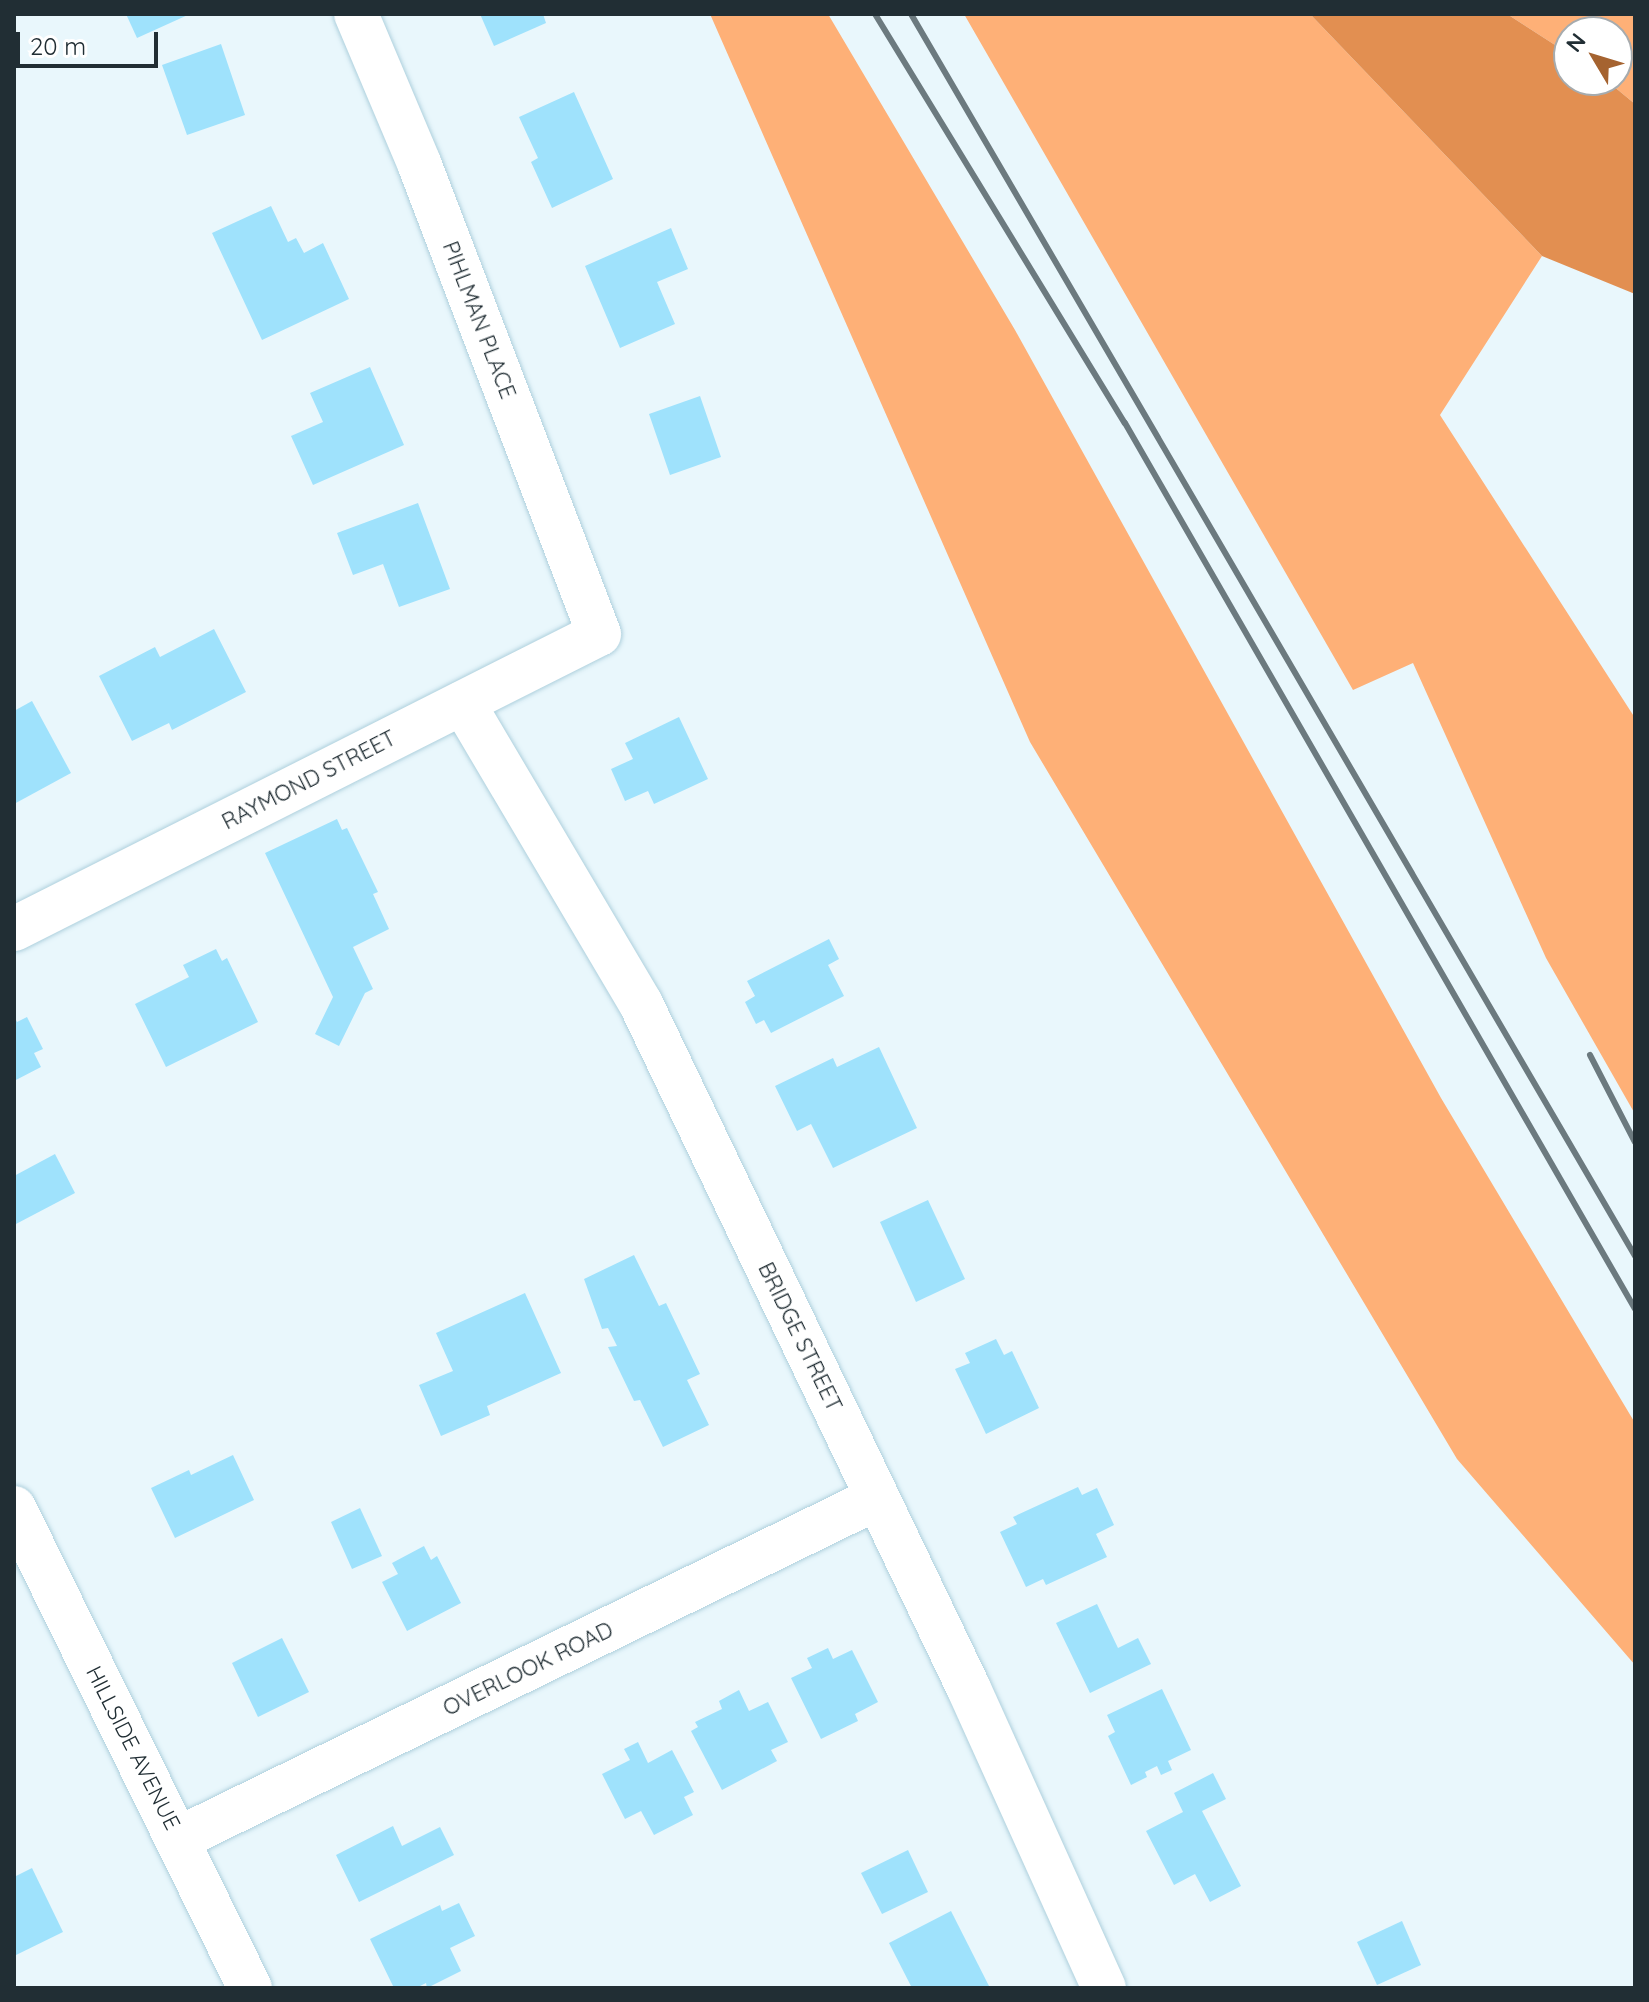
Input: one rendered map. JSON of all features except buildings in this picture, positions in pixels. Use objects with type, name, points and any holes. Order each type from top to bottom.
[{"type":"street","name":"PIHLMAN PLACE","points":[[356,14],[419,163],[597,628]]},
{"type":"street","name":"RAYMOND STREET","points":[[14,929],[599,634],[597,628]]},
{"type":"street","name":"BRIDGE STREET","points":[[463,703],[641,1004],[877,1498],[1104,1988]]},
{"type":"street","name":"OVERLOOK ROAD","points":[[178,1839],[877,1498]]},
{"type":"street","name":"HILLSIDE AVENUE","points":[[14,1508],[250,1988]]},
{"type":"shaded area","points":[[710,14],[828,14],[1015,330],[1441,1098],[1635,1423],[1635,1665],[1457,1459],[1030,742]]},
{"type":"shaded area","points":[[964,14],[1310,14],[1542,256],[1440,415],[1635,718],[1635,1114],[1546,958],[1413,663],[1353,690]]},
{"type":"shaded area","points":[[1310,14],[1507,14],[1553,44],[1553,96],[1625,96],[1635,104],[1635,294],[1542,256]]},
{"type":"shaded area","points":[[1507,14],[1635,14],[1635,104],[1625,96],[1633,96],[1633,16],[1553,16],[1553,44]]},
{"type":"railway","points":[[875,14],[1125,423],[1635,1309]]},
{"type":"railway","points":[[911,14],[1635,1256]]},
{"type":"railway","points":[[1590,1055],[1635,1142]]}]
